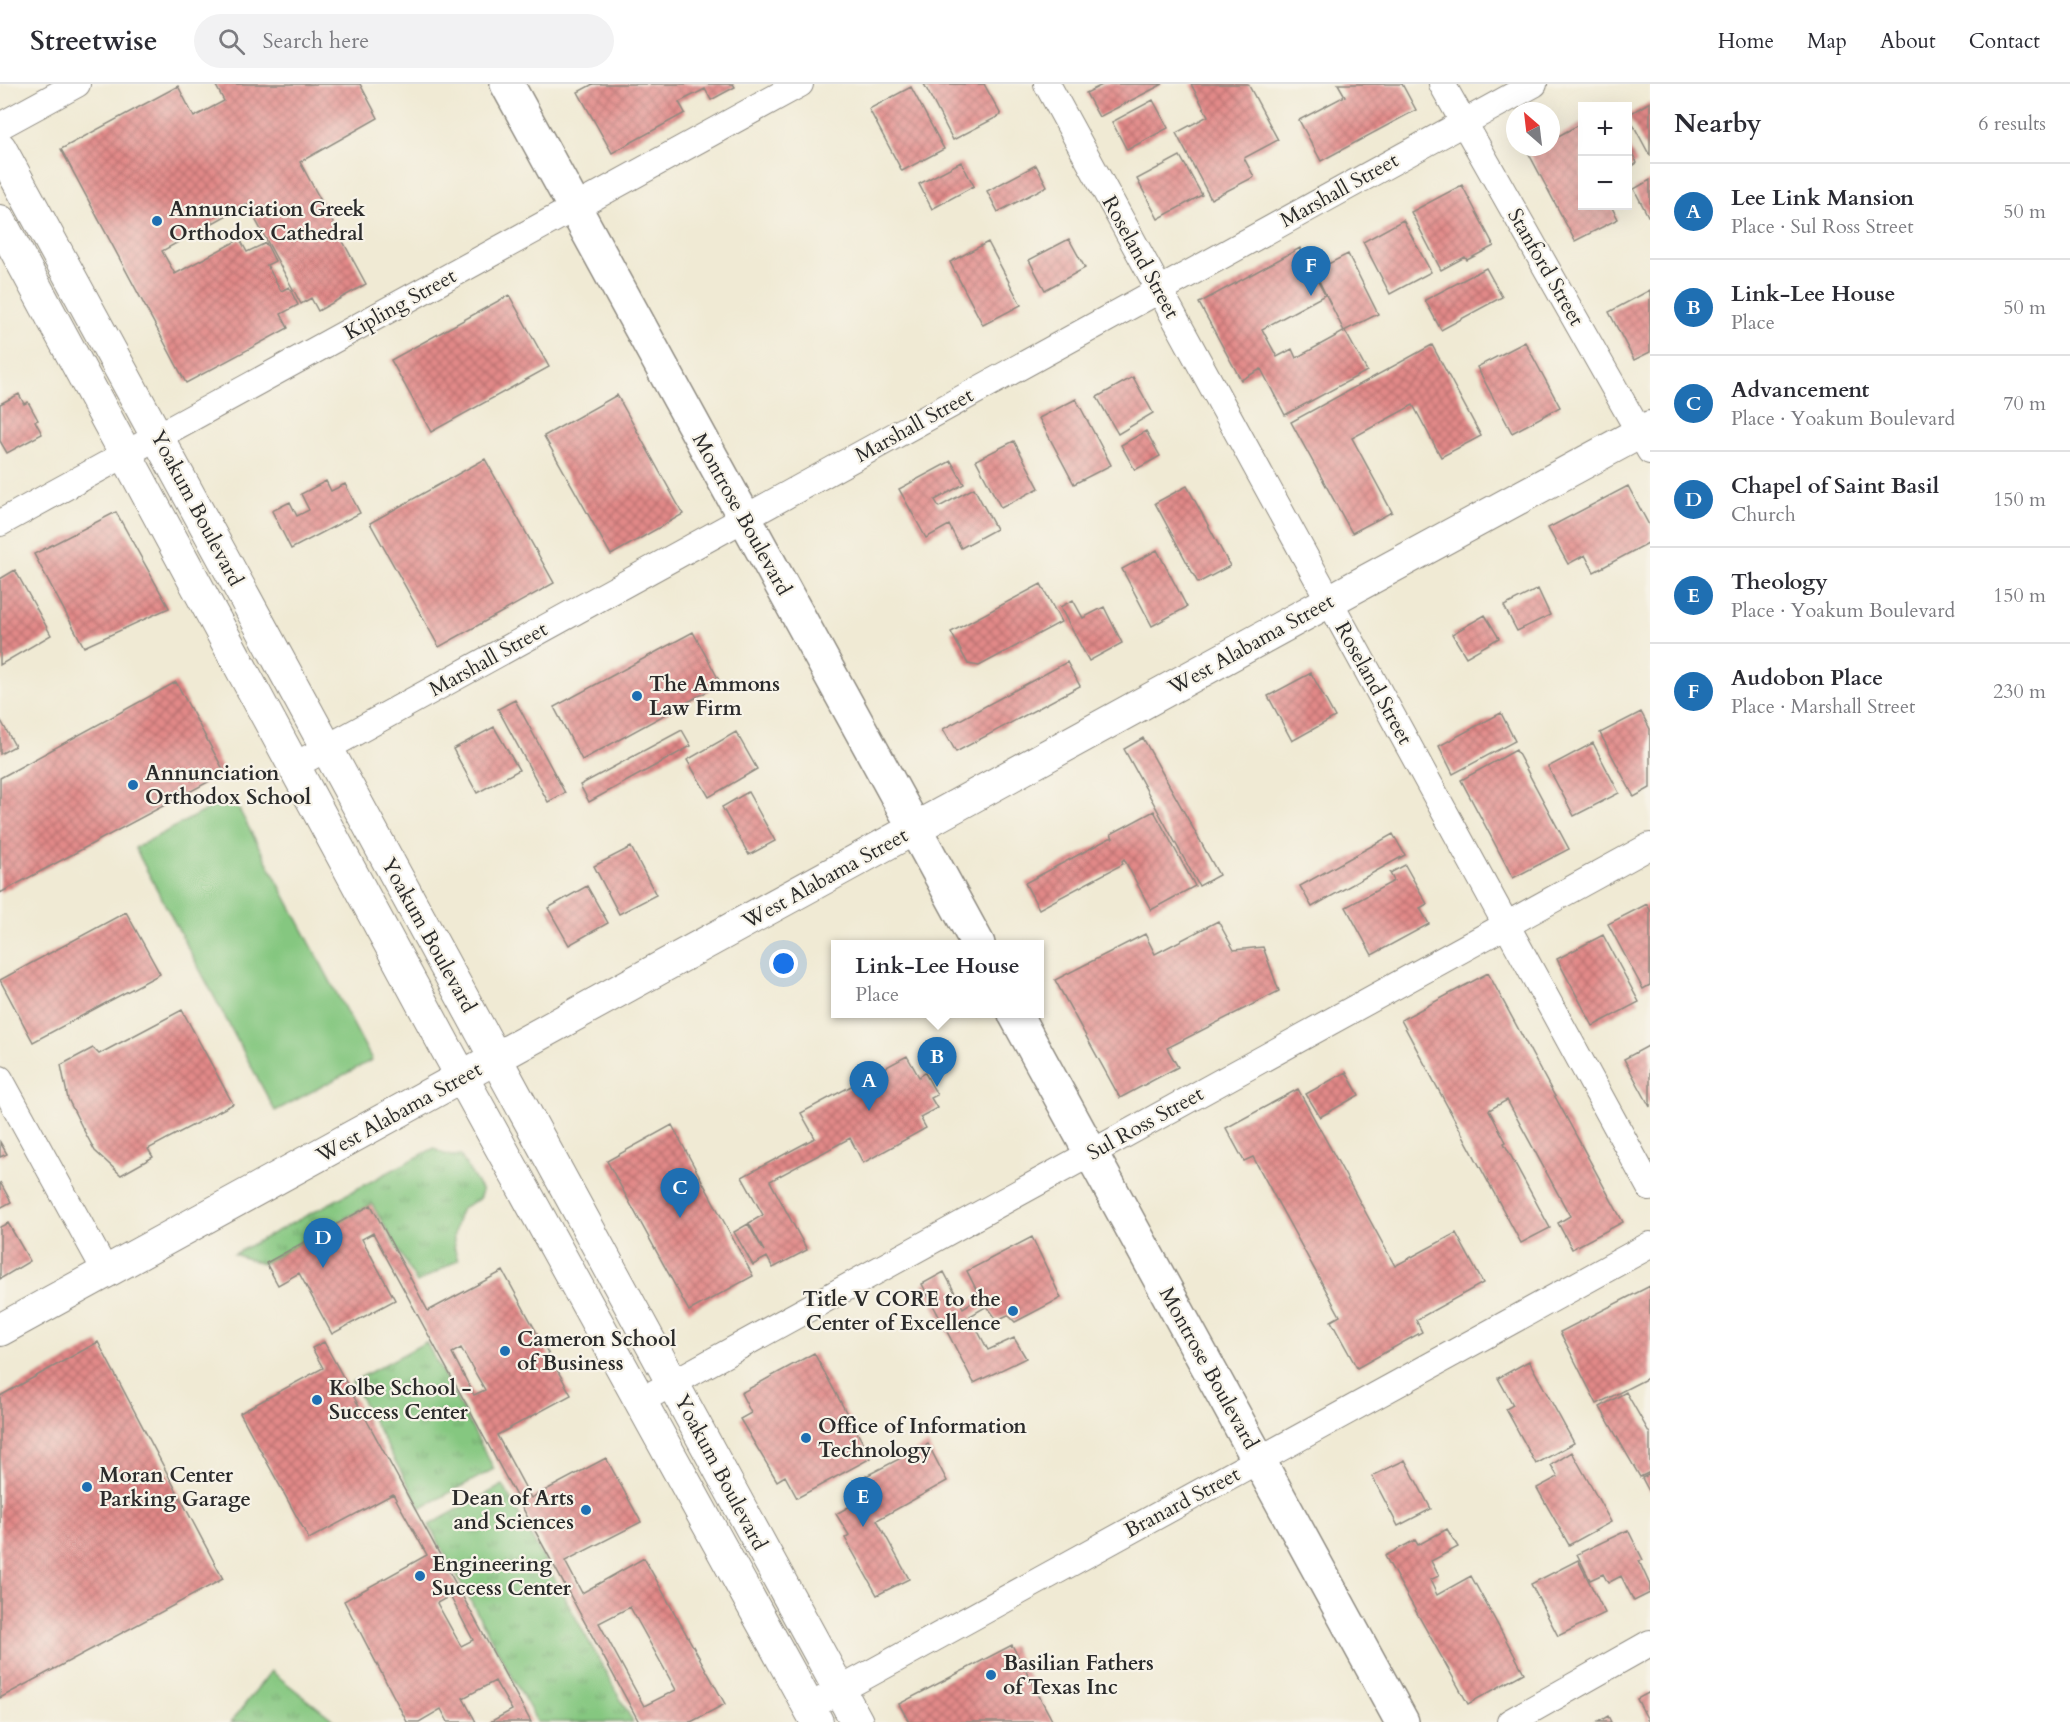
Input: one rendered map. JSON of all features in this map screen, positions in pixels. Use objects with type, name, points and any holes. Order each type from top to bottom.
[{"type":"main road","name":"Montrose Boulevard","points":[[507,84],[975,940]]},
{"type":"main road","name":"Montrose Boulevard","points":[[1017,1018],[1402,1722]]},
{"type":"street","points":[[0,126],[77,84]]},
{"type":"street","name":"Kipling Street","points":[[0,523],[800,84]]},
{"type":"street","name":"Roseland Street","points":[[1047,84],[1650,1188]]},
{"type":"street","name":"Stanford Street","points":[[1442,84],[1647,437]]},
{"type":"street","name":"Marshall Street","points":[[294,766],[1534,84]]},
{"type":"street","name":"Yoakum Boulevard","points":[[0,148],[857,1722]]},
{"type":"street","name":"Yoakum Boulevard","points":[[0,221],[462,1077],[813,1715]]},
{"type":"street","name":"West Alabama Street","points":[[0,1330],[1329,601],[1647,437]]},
{"type":"street","name":"Sul Ross Street","points":[[640,1401],[1650,846]]},
{"type":"street","points":[[0,1079],[106,1272]]},
{"type":"street","name":"Branard Street","points":[[813,1715],[840,1690],[1650,1245]]},
{"type":"street","points":[[1510,1722],[1650,1643]]},
{"type":"green space","points":[[232,796],[372,1060],[275,1111],[135,848]]},
{"type":"green space","points":[[434,1148],[446,1155],[460,1155],[482,1191],[479,1199],[462,1208],[457,1222],[454,1239],[458,1260],[417,1283],[372,1204],[262,1264],[234,1254]]},
{"type":"green space","points":[[426,1342],[494,1469],[421,1508],[352,1382]]},
{"type":"green space","points":[[503,1485],[633,1722],[537,1722],[429,1525]]},
{"type":"green space","points":[[271,1671],[336,1722],[231,1722]]},
{"type":"building","name":"Annunciation Greek Orthodox Cathedral","points":[[215,84],[360,84],[378,118],[300,162],[366,284],[318,311],[311,298],[301,304],[247,204],[162,251],[175,274],[240,239],[247,252],[266,243],[275,261],[267,265],[281,291],[289,287],[298,305],[281,314],[288,328],[186,383],[61,149],[178,86],[194,117],[224,101]]},
{"type":"building","points":[[593,84],[733,84],[735,87],[711,100],[705,89],[679,102],[685,113],[612,153],[578,92]]},
{"type":"building","points":[[924,84],[984,84],[1001,115],[953,140]]},
{"type":"building","points":[[1104,84],[1163,84],[1099,117],[1086,93]]},
{"type":"building","points":[[1191,84],[1248,84],[1278,140],[1244,158],[1254,177],[1211,199],[1176,133],[1208,116]]},
{"type":"building","points":[[1338,84],[1402,84],[1416,110],[1321,161],[1299,120],[1345,96]]},
{"type":"building","points":[[911,87],[944,149],[902,171],[869,109]]},
{"type":"building","points":[[1153,100],[1168,128],[1127,150],[1112,122]]},
{"type":"building","points":[[1650,102],[1650,156],[1632,122],[1632,113]]},
{"type":"building","points":[[1578,125],[1578,210],[1613,210],[1618,219],[1575,241],[1530,156],[1560,156],[1560,135]]},
{"type":"building","points":[[1632,153],[1637,163],[1632,166]]},
{"type":"building","points":[[1180,156],[1202,195],[1158,219],[1137,179]]},
{"type":"building","points":[[961,162],[974,186],[932,209],[919,184]]},
{"type":"building","points":[[1036,165],[1047,186],[998,212],[987,191]]},
{"type":"building","points":[[1650,180],[1650,215],[1648,216],[1634,189]]},
{"type":"building","points":[[1462,185],[1494,246],[1467,260],[1465,257],[1441,270],[1411,212]]},
{"type":"building","points":[[1403,220],[1431,272],[1390,294],[1363,242]]},
{"type":"building","points":[[1069,239],[1085,268],[1045,290],[1029,260]]},
{"type":"building","points":[[988,242],[1021,305],[983,325],[950,262]]},
{"type":"building","points":[[1300,248],[1325,295],[1262,329],[1277,357],[1292,349],[1296,358],[1345,331],[1367,371],[1285,415],[1261,369],[1241,380],[1199,303]]},
{"type":"building","points":[[1348,254],[1378,314],[1344,331],[1314,271]]},
{"type":"building","points":[[1486,268],[1502,297],[1441,330],[1425,300]]},
{"type":"building","points":[[1650,290],[1650,352],[1634,360],[1609,312]]},
{"type":"building","points":[[509,295],[549,367],[431,432],[391,360]]},
{"type":"building","points":[[1525,342],[1560,407],[1512,433],[1477,367]]},
{"type":"building","points":[[1432,345],[1481,436],[1441,457],[1413,405],[1352,438],[1392,512],[1352,533],[1291,422]]},
{"type":"building","points":[[1133,377],[1153,413],[1118,434],[1097,397]]},
{"type":"building","points":[[19,394],[24,404],[28,402],[38,420],[35,421],[42,434],[7,453],[0,441],[0,404]]},
{"type":"building","points":[[617,395],[683,514],[611,555],[544,436]]},
{"type":"building","points":[[1076,399],[1111,465],[1074,484],[1039,418]]},
{"type":"building","points":[[1146,431],[1160,456],[1135,470],[1121,445]]},
{"type":"building","points":[[1014,441],[1039,488],[1001,508],[976,460]]},
{"type":"building","points":[[485,459],[554,583],[439,647],[370,523]]},
{"type":"building","points":[[951,461],[964,484],[935,500],[939,507],[974,488],[996,529],[961,548],[949,525],[926,538],[899,489]]},
{"type":"building","points":[[326,481],[331,491],[345,484],[360,513],[291,549],[272,511],[290,502],[297,516],[309,510],[301,494]]},
{"type":"building","points":[[1187,486],[1230,566],[1198,583],[1155,503]]},
{"type":"building","points":[[1628,486],[1650,527],[1650,542],[1594,572],[1585,555],[1568,564],[1548,528]]},
{"type":"building","points":[[116,512],[169,608],[84,647],[34,554]]},
{"type":"building","points":[[1157,550],[1187,607],[1152,626],[1122,569]]},
{"type":"building","points":[[15,570],[51,635],[0,665],[0,579]]},
{"type":"building","points":[[1041,584],[1061,622],[979,666],[968,664],[951,632]]},
{"type":"building","points":[[1538,589],[1550,615],[1517,631],[1504,606]]},
{"type":"building","points":[[1073,600],[1083,618],[1104,607],[1122,643],[1089,661],[1060,607]]},
{"type":"building","points":[[1485,615],[1499,638],[1466,657],[1452,634]]},
{"type":"building","points":[[693,632],[721,684],[582,760],[554,707]]},
{"type":"building","points":[[1067,662],[1080,686],[956,752],[943,729]]},
{"type":"building","points":[[1311,673],[1335,717],[1292,741],[1268,696]]},
{"type":"building","points":[[176,682],[225,773],[0,893],[0,778]]},
{"type":"building","points":[[515,700],[565,793],[548,802],[498,709]]},
{"type":"building","points":[[1641,712],[1650,729],[1650,788],[1634,797],[1600,733]]},
{"type":"building","points":[[1501,713],[1515,741],[1453,774],[1439,746]]},
{"type":"building","points":[[0,719],[15,746],[0,754]]},
{"type":"building","points":[[494,727],[519,770],[477,793],[453,749]]},
{"type":"building","points":[[682,730],[691,746],[589,802],[580,785]]},
{"type":"building","points":[[736,732],[757,769],[709,797],[687,760]]},
{"type":"building","points":[[1143,738],[1219,875],[1199,886],[1124,749]]},
{"type":"building","points":[[1593,743],[1619,793],[1574,816],[1548,767]]},
{"type":"building","points":[[1516,750],[1569,849],[1513,878],[1461,780]]},
{"type":"building","points":[[748,792],[775,841],[749,855],[722,807]]},
{"type":"building","points":[[1154,811],[1195,886],[1151,910],[1124,859],[1123,864],[1039,909],[1025,883],[1113,838],[1111,834]]},
{"type":"building","points":[[1393,834],[1405,855],[1312,907],[1300,886]]},
{"type":"building","points":[[631,847],[656,895],[619,914],[594,866]]},
{"type":"building","points":[[1405,865],[1427,904],[1420,908],[1429,924],[1372,955],[1346,907],[1394,881],[1390,873]]},
{"type":"building","points":[[587,886],[608,923],[569,945],[548,908]]},
{"type":"building","points":[[1647,904],[1650,910],[1650,985],[1643,989],[1608,924]]},
{"type":"building","points":[[126,912],[160,974],[33,1042],[0,980]]},
{"type":"building","points":[[1218,921],[1234,950],[1263,947],[1279,991],[1167,1048],[1178,1067],[1120,1098],[1055,980],[1145,934],[1155,954]]},
{"type":"building","points":[[1603,935],[1639,1002],[1593,1026],[1557,959]]},
{"type":"building","points":[[1488,973],[1623,1222],[1572,1249],[1558,1223],[1570,1216],[1507,1100],[1489,1110],[1506,1142],[1504,1143],[1550,1228],[1521,1243],[1401,1020]]},
{"type":"building","points":[[182,1010],[233,1104],[148,1149],[153,1157],[121,1175],[95,1151],[68,1099],[61,1065],[93,1048],[99,1054]]},
{"type":"building","points":[[1650,1045],[1650,1107],[1624,1059]]},
{"type":"building","points":[[907,1056],[919,1077],[925,1073],[937,1095],[931,1098],[937,1108],[920,1117],[926,1128],[863,1163],[850,1138],[770,1181],[807,1250],[773,1268],[767,1257],[753,1265],[734,1232],[748,1224],[764,1251],[749,1223],[763,1215],[742,1177],[815,1138],[801,1113]]},
{"type":"building","points":[[1346,1072],[1359,1095],[1320,1117],[1306,1094]]},
{"type":"building","points":[[1298,1089],[1395,1266],[1456,1233],[1483,1283],[1416,1320],[1422,1332],[1357,1368],[1331,1321],[1340,1316],[1253,1157],[1244,1161],[1226,1128]]},
{"type":"building","points":[[672,1125],[753,1276],[689,1311],[607,1161]]},
{"type":"building","points":[[0,1142],[7,1154],[0,1157]]},
{"type":"building","points":[[0,1182],[11,1202],[0,1208]]},
{"type":"building","points":[[371,1205],[428,1311],[503,1271],[571,1395],[497,1435],[531,1498],[606,1458],[641,1522],[565,1561],[582,1593],[644,1558],[725,1704],[691,1722],[639,1722],[373,1233],[362,1239],[395,1300],[332,1334],[299,1273],[278,1285],[266,1263]],"holes":[[[461,1348],[485,1390],[474,1395],[452,1353]],[[630,1607],[676,1690],[644,1706],[599,1623]]]},
{"type":"building","points":[[8,1223],[30,1261],[0,1279],[0,1227]]},
{"type":"building","name":"Title V CORE to the Center of Excellence","points":[[1032,1237],[1061,1298],[1015,1322],[1008,1315],[997,1320],[987,1306],[970,1316],[988,1350],[1014,1338],[1026,1358],[974,1383],[922,1284],[944,1272],[963,1308],[980,1297],[967,1271]]},
{"type":"building","points":[[1650,1286],[1650,1377],[1597,1404],[1560,1332]]},
{"type":"building","name":"Moran Center Parking Garage","points":[[98,1342],[223,1579],[0,1698],[0,1396]]},
{"type":"building","points":[[324,1342],[531,1722],[490,1722],[512,1710],[495,1681],[463,1698],[476,1722],[448,1722],[441,1709],[419,1722],[407,1722],[344,1601],[427,1555],[393,1494],[309,1539],[240,1413],[323,1368],[312,1348]],"holes":[[[450,1596],[473,1640],[461,1646],[437,1603]]]},
{"type":"building","name":"Office of Information Technology","points":[[814,1353],[871,1458],[797,1498],[785,1476],[777,1481],[740,1419],[751,1413],[741,1393]]},
{"type":"building","points":[[1529,1361],[1574,1443],[1536,1464],[1506,1409],[1513,1405],[1498,1378]]},
{"type":"building","points":[[1626,1392],[1650,1434],[1650,1472],[1640,1477],[1600,1407]]},
{"type":"building","points":[[928,1444],[947,1481],[877,1520],[909,1579],[877,1595],[845,1538],[849,1535],[836,1514],[870,1495],[860,1479]]},
{"type":"building","points":[[1572,1452],[1611,1522],[1569,1545],[1537,1488],[1558,1477],[1551,1465]]},
{"type":"building","points":[[1405,1460],[1431,1509],[1398,1526],[1372,1476]]},
{"type":"building","points":[[1650,1474],[1650,1493],[1642,1478]]},
{"type":"building","points":[[1447,1529],[1458,1547],[1431,1561],[1439,1576],[1430,1580],[1437,1595],[1471,1576],[1524,1673],[1468,1704],[1385,1556],[1415,1540],[1418,1545]]},
{"type":"building","points":[[1628,1530],[1643,1560],[1639,1561],[1650,1585],[1650,1593],[1634,1601],[1621,1576],[1608,1583],[1603,1574],[1590,1580],[1577,1554]]},
{"type":"building","points":[[1578,1560],[1605,1613],[1558,1636],[1531,1584]]},
{"type":"building","name":"Basilian Fathers of Texas Inc","points":[[1012,1645],[1053,1722],[909,1722],[899,1704]]},
{"type":"building","points":[[1650,1692],[1650,1722],[1649,1722],[1637,1699]]},
{"type":"building","points":[[1608,1716],[1611,1722],[1598,1722]]},
{"type":"place","name":"Annunciation Greek Orthodox Cathedral","points":[[157,221]]},
{"type":"place","name":"Audobon Place","points":[[1311,296]]},
{"type":"place","name":"The Ammons Law Firm","points":[[637,696]]},
{"type":"place","name":"Annunciation Orthodox School","points":[[133,785]]},
{"type":"place","name":"Link-Lee House","points":[[937,1087]]},
{"type":"place","name":"Lee Link Mansion","points":[[869,1111]]},
{"type":"place","name":"Advancement","points":[[680,1218]]},
{"type":"place","name":"Chapel of Saint Basil","points":[[323,1268]]},
{"type":"place","name":"Title V CORE to the Center of Excellence","points":[[1013,1311]]},
{"type":"place","name":"Cameron School of Business","points":[[505,1351]]},
{"type":"place","name":"Kolbe School - Success Center","points":[[317,1400]]},
{"type":"place","name":"Office of Information Technology","points":[[806,1438]]},
{"type":"place","name":"Moran Center Parking Garage","points":[[87,1487]]},
{"type":"place","name":"Dean of Arts and Sciences","points":[[586,1510]]},
{"type":"place","name":"Theology","points":[[863,1527]]},
{"type":"place","name":"Engineering Success Center","points":[[420,1576]]},
{"type":"place","name":"Basilian Fathers of Texas Inc","points":[[991,1675]]}]
